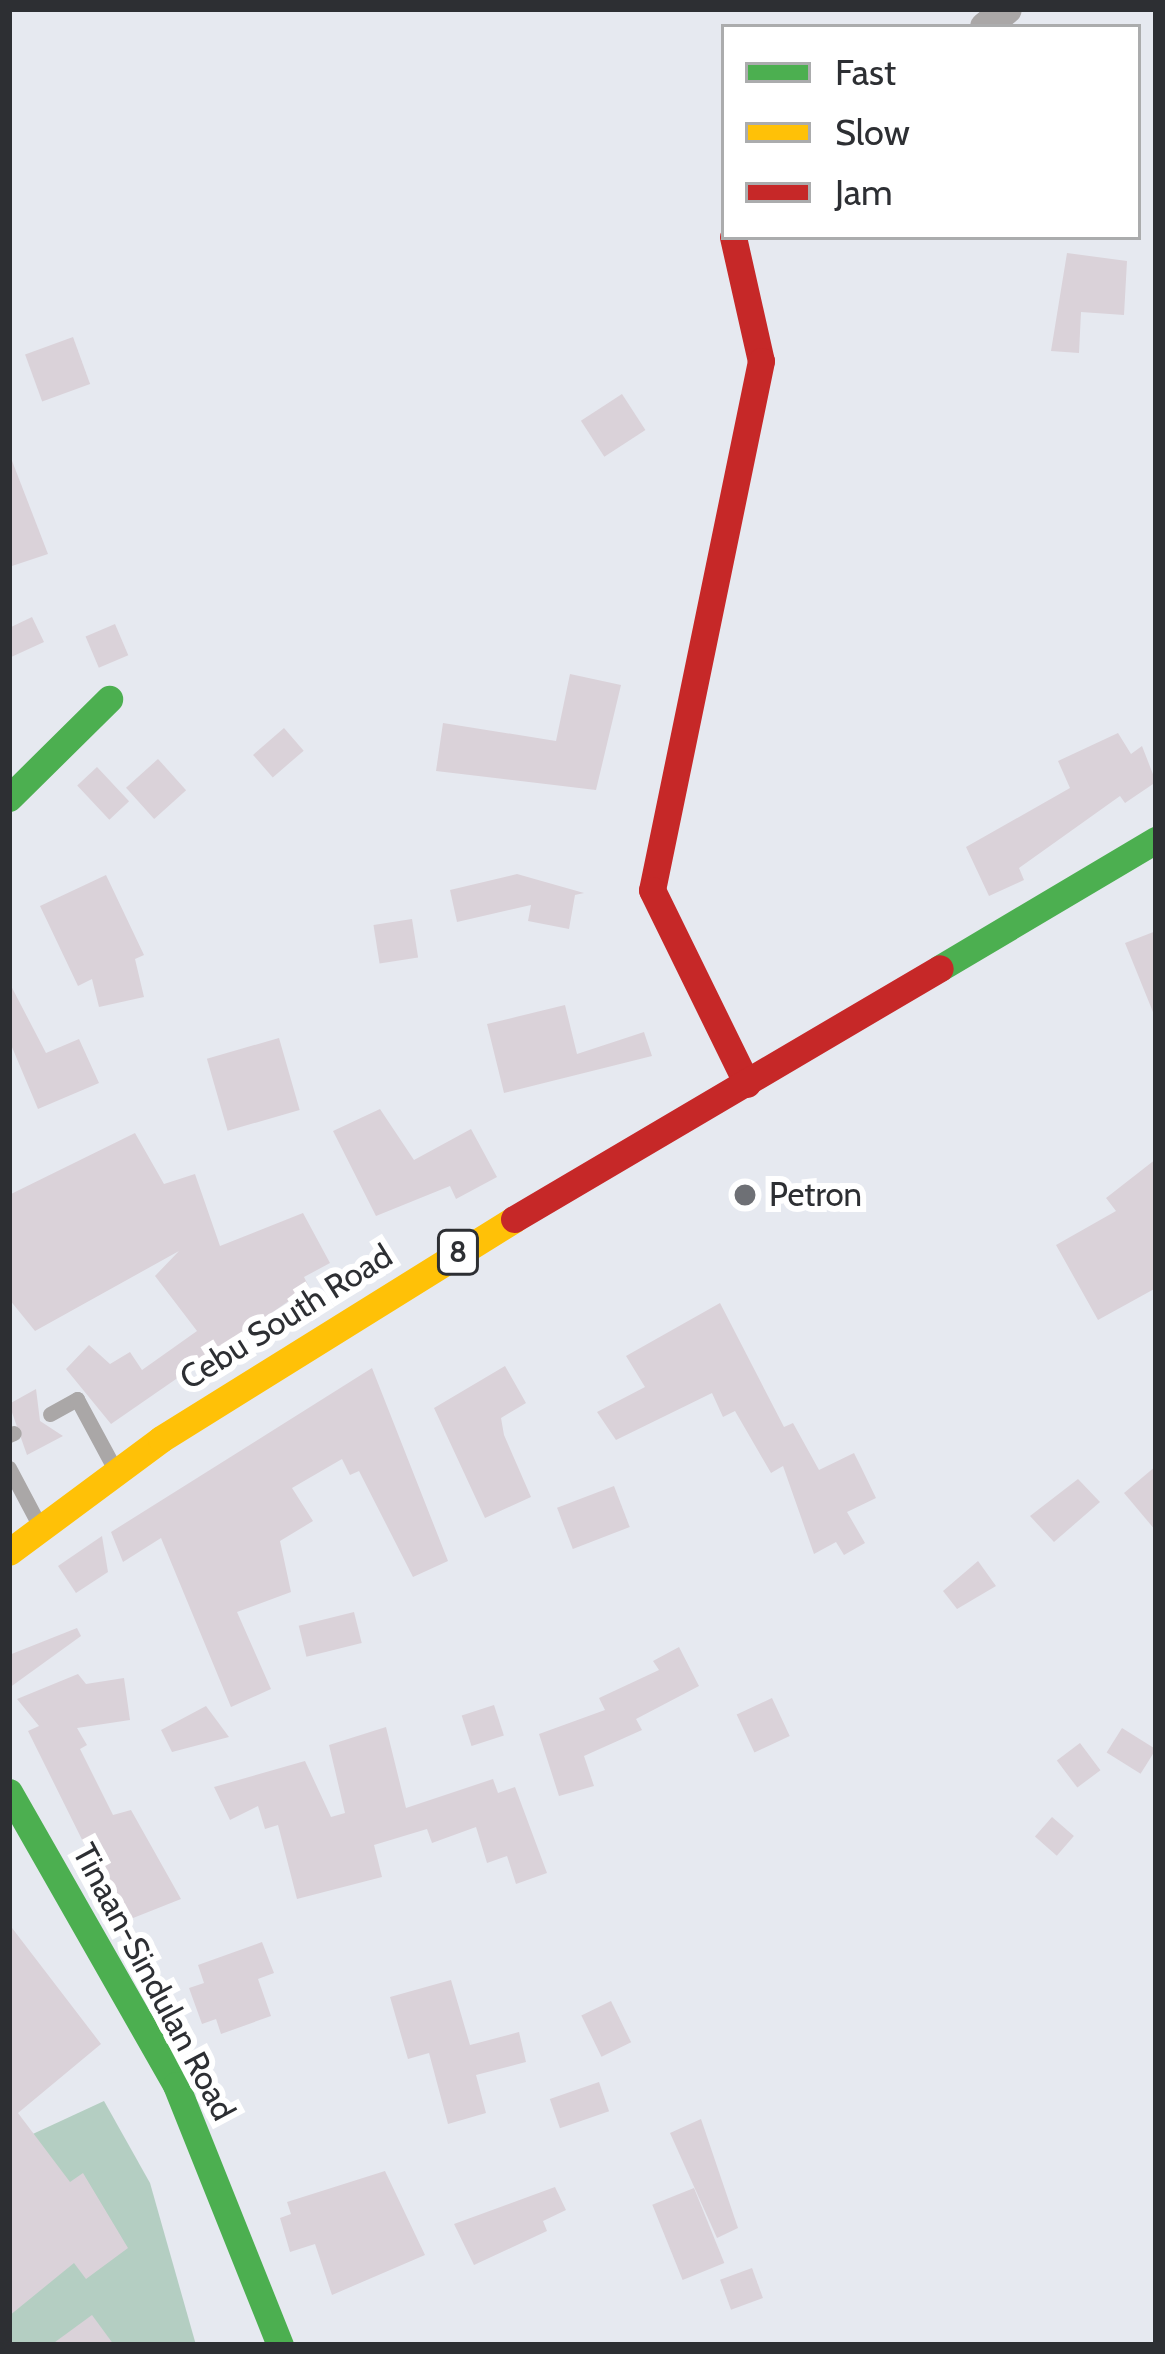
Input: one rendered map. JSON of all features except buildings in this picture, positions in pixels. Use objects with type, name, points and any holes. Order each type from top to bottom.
[{"type":"main road","points":[[734,240],[761,361],[652,890],[747,1084]]},
{"type":"main road","points":[[9,797],[109,699]]},
{"type":"main road","name":"Cebu South Road","points":[[9,1552],[116,1472],[422,1273],[925,982],[1156,840]]},
{"type":"main road","name":"Cebu South Road","points":[[925,982],[1156,874]]},
{"type":"main road","name":"Tinaan-Sindulan Road","points":[[9,1792],[176,2085],[280,2345]]},
{"type":"lane","points":[[50,1414],[77,1400],[116,1472]]},
{"type":"lane","points":[[9,1468],[41,1528]]},
{"type":"green space","points":[[104,2101],[150,2183],[196,2345],[9,2345],[9,2145]]},
{"type":"traffic: fast","points":[[9,798],[109,699]]},
{"type":"traffic: fast","points":[[940,968],[1156,840]]},
{"type":"traffic: fast","points":[[9,1792],[176,2085],[280,2345]]},
{"type":"traffic: slow","points":[[9,1552],[161,1439],[514,1219]]},
{"type":"traffic: jam","points":[[734,240],[761,361],[652,890],[747,1084]]},
{"type":"traffic: jam","points":[[514,1219],[940,968]]},
{"type":"place","name":"Petron","points":[[745,1195]]}]
